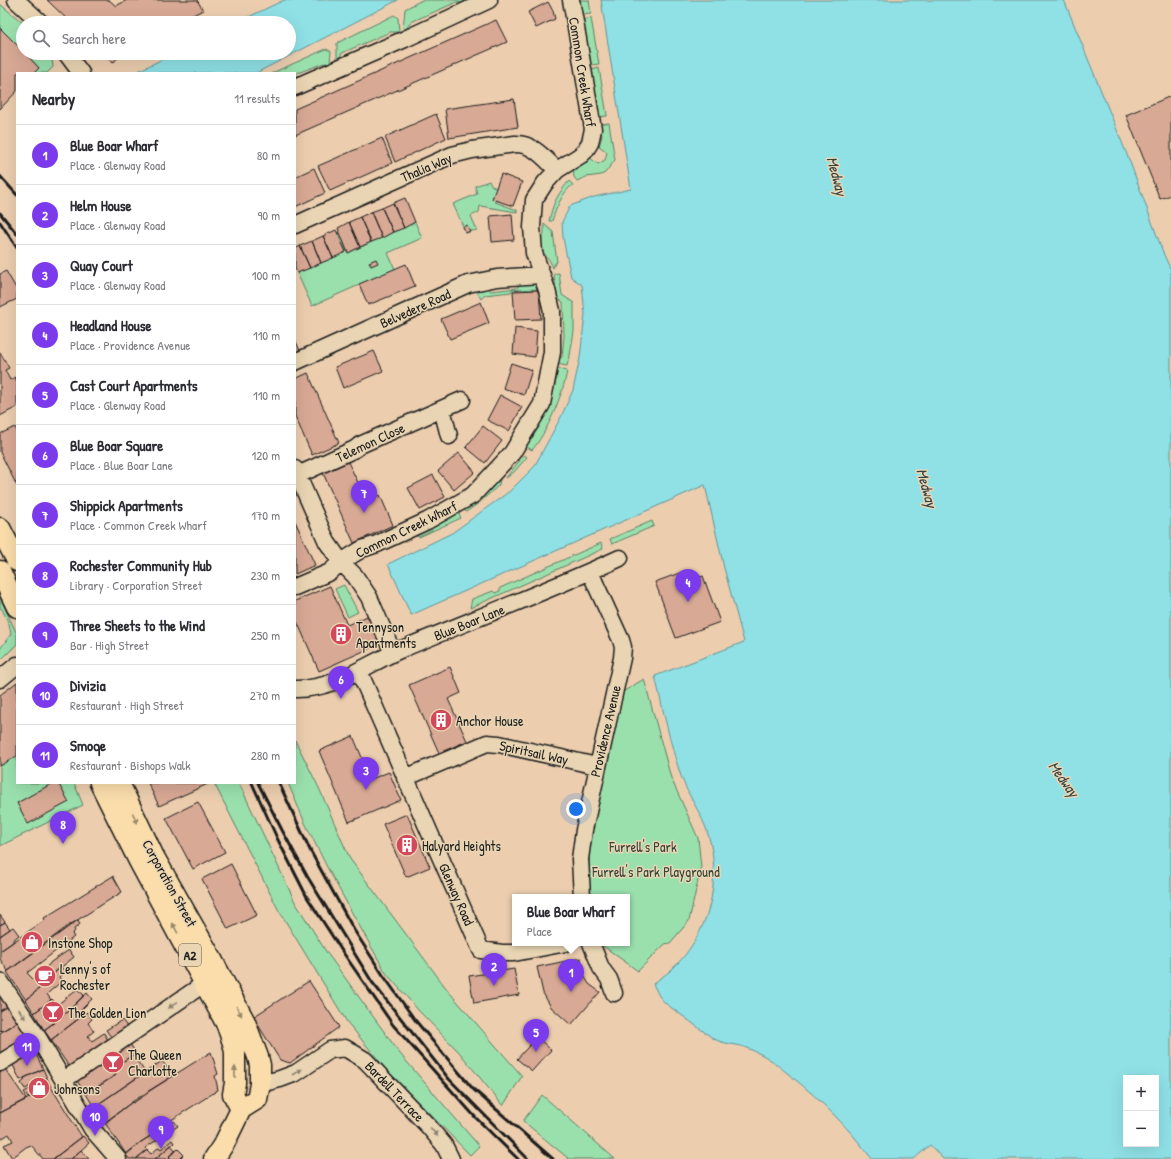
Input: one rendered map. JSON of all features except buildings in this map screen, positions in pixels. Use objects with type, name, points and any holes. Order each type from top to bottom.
[{"type":"main road","points":[[0,528],[16,559]]},
{"type":"main road","points":[[0,571],[16,604]]},
{"type":"main road","name":"Corporation Street","points":[[100,784],[139,861],[227,1025],[233,1043],[236,1068],[233,1094],[241,1109]]},
{"type":"main road","name":"Corporation Street","points":[[119,784],[154,857],[210,956],[245,1022],[258,1057],[260,1065],[260,1084],[256,1099],[241,1109],[225,1142],[214,1159]]},
{"type":"street","points":[[16,0],[33,16]]},
{"type":"street","points":[[296,87],[489,0]]},
{"type":"street","name":"Common Creek Wharf","points":[[296,587],[330,572],[341,562],[362,549],[377,544],[428,521],[473,495],[512,453],[542,404],[552,352],[552,311],[547,290],[534,253],[532,227],[534,200],[544,183],[557,170],[585,151],[590,143],[593,129],[571,0]]},
{"type":"street","points":[[71,60],[80,72]]},
{"type":"street","name":"Thalia Way","points":[[296,225],[452,155],[472,150],[507,144],[522,144],[534,149],[557,170]]},
{"type":"street","name":"Belvedere Road","points":[[296,362],[468,284],[497,278],[542,275]]},
{"type":"street","name":"Telemon Close","points":[[296,472],[355,449],[360,445],[462,400]]},
{"type":"street","points":[[442,409],[449,436]]},
{"type":"street","points":[[296,472],[327,542],[341,562],[355,576],[369,597],[393,653]]},
{"type":"street","name":"Blue Boar Lane","points":[[296,689],[310,689],[322,686],[359,671],[393,653],[590,572],[620,558]]},
{"type":"street","name":"Providence Avenue","points":[[582,894],[580,874],[585,824],[623,650],[621,640],[590,572]]},
{"type":"street","points":[[0,679],[16,666]]},
{"type":"street","name":"Glenway Road","points":[[359,671],[481,950],[514,953],[550,946]]},
{"type":"street","name":"Spiritsail Way","points":[[405,778],[487,743],[499,744],[597,766]]},
{"type":"street","points":[[592,946],[601,968],[609,979],[614,993]]},
{"type":"street","points":[[0,981],[39,1039],[92,1129],[118,1159]]},
{"type":"street","points":[[64,1080],[205,983]]},
{"type":"street","points":[[0,1063],[39,1039]]},
{"type":"street","name":"Bardell Terrace","points":[[260,1084],[280,1080],[296,1073],[330,1050],[345,1048],[365,1060],[430,1127],[444,1145],[451,1159]]},
{"type":"green space","points":[[422,0],[464,0],[464,2],[457,2],[411,22],[407,28],[403,30],[405,9]]},
{"type":"green space","points":[[579,0],[589,0],[591,14],[582,15]]},
{"type":"green space","points":[[0,4],[16,17],[16,44],[0,28]]},
{"type":"green space","points":[[394,15],[398,18],[399,32],[390,32],[342,53],[337,60],[337,43]]},
{"type":"green space","points":[[591,18],[599,64],[591,65],[583,20]]},
{"type":"green space","points":[[326,49],[331,51],[330,64],[326,65],[324,63],[296,74],[296,72],[274,72]]},
{"type":"green space","points":[[32,60],[52,60],[53,67],[48,72],[35,72],[39,68]]},
{"type":"green space","points":[[599,68],[607,116],[599,117],[592,70]]},
{"type":"green space","points":[[609,123],[615,160],[605,173],[586,177],[577,181],[574,177],[573,166],[590,158],[598,164],[605,160],[607,152],[599,146],[602,136],[600,124]]},
{"type":"green space","points":[[489,181],[492,186],[499,189],[495,202],[517,210],[517,212],[480,206],[479,212],[471,216],[477,230],[466,233],[453,204],[477,194],[475,186]]},
{"type":"green space","points":[[569,181],[573,185],[563,196],[552,221],[549,221],[556,200]]},
{"type":"green space","points":[[415,222],[422,238],[388,253],[395,269],[312,306],[297,273],[346,252],[337,233],[339,232],[348,253]]},
{"type":"green space","points":[[544,224],[553,232],[557,262],[553,268],[537,242],[544,234]]},
{"type":"green space","points":[[559,273],[562,295],[574,303],[574,331],[567,366],[557,364],[558,359],[562,357],[564,336],[563,302],[557,298],[554,274]]},
{"type":"green space","points":[[533,280],[541,289],[512,290],[511,292],[485,295],[481,299],[476,290],[487,287],[491,291],[517,288],[522,282]]},
{"type":"green space","points":[[556,368],[567,371],[562,391],[549,424],[532,450],[522,444],[530,431],[538,429],[557,378],[555,374]]},
{"type":"green space","points":[[521,452],[500,479],[499,485],[479,503],[466,512],[462,506]]},
{"type":"green space","points":[[524,455],[527,457],[514,472],[505,479]]},
{"type":"green space","points":[[458,512],[461,518],[419,537],[412,534]]},
{"type":"green space","points":[[652,521],[654,526],[612,544],[610,539]]},
{"type":"green space","points":[[601,543],[603,549],[470,608],[472,599],[493,591],[495,593],[500,591],[500,588]]},
{"type":"green space","points":[[344,585],[358,612],[348,617],[335,589]]},
{"type":"green space","points":[[0,598],[16,632],[16,645],[0,661],[0,649],[11,634],[9,624],[2,609],[0,608]]},
{"type":"green space","name":"Furrell's Park","points":[[644,679],[671,778],[698,838],[701,867],[689,921],[670,943],[665,944],[638,971],[603,946],[630,946],[630,894],[590,894],[589,844],[621,693]]},
{"type":"green space","points":[[296,742],[319,788],[350,859],[449,992],[522,1076],[503,1106],[459,1052],[419,1011],[386,973],[327,867],[305,823],[288,784],[296,784]]},
{"type":"green space","points":[[16,757],[16,784],[74,784],[83,805],[0,846],[0,766]]},
{"type":"green space","points":[[215,784],[239,784],[295,902],[327,953],[401,1055],[479,1146],[470,1155],[385,1068],[347,1022],[278,909]]},
{"type":"green space","points":[[542,1095],[615,1159],[569,1159],[523,1121]]},
{"type":"water","points":[[284,0],[398,0],[296,52],[296,16],[251,16]]},
{"type":"water","name":"Medway","points":[[601,0],[1064,0],[1130,162],[1164,255],[1171,270],[1171,1159],[943,1159],[930,1145],[914,1159],[872,1159],[854,1136],[834,1115],[802,1085],[776,1064],[750,1049],[714,1039],[665,1003],[659,996],[653,984],[670,971],[683,957],[694,942],[703,925],[709,908],[713,889],[714,871],[708,834],[681,776],[670,739],[655,676],[744,642],[724,568],[705,485],[411,615],[388,564],[452,533],[510,491],[534,467],[561,417],[573,390],[580,358],[585,314],[582,285],[571,277],[563,238],[562,222],[570,206],[594,197],[631,189]]},
{"type":"water","points":[[161,60],[281,60],[258,72],[136,72]]},
{"type":"railway","points":[[0,176],[16,194]]},
{"type":"railway","points":[[0,213],[16,233]]},
{"type":"railway","points":[[0,222],[16,246]]},
{"type":"railway","points":[[252,784],[277,838],[307,897],[393,1025],[476,1118],[518,1159]]},
{"type":"railway","points":[[259,784],[307,876],[372,982],[449,1079],[528,1159]]},
{"type":"railway","points":[[279,784],[311,852],[354,930],[383,975],[415,1020],[473,1089],[553,1159]]},
{"type":"place","name":"Shippick Apartments","points":[[364,513]]},
{"type":"place","name":"Headland House","points":[[688,602]]},
{"type":"place","name":"Tennyson Apartments","points":[[341,634]]},
{"type":"place","name":"Blue Boar Square","points":[[341,699]]},
{"type":"place","name":"Anchor House","points":[[441,720]]},
{"type":"place","name":"Quay Court","points":[[366,790]]},
{"type":"place","name":"Rochester Community Hub","points":[[63,844]]},
{"type":"place","name":"Halyard Heights","points":[[407,845]]},
{"type":"place","name":"Instone Shop","points":[[32,942]]},
{"type":"place","name":"Lenny's of Rochester","points":[[45,976]]},
{"type":"place","name":"Helm House","points":[[494,986]]},
{"type":"place","name":"Blue Boar Wharf","points":[[571,992]]},
{"type":"place","name":"The Golden Lion","points":[[53,1012]]},
{"type":"place","name":"Cast Court Apartments","points":[[536,1052]]},
{"type":"place","name":"The Queen Charlotte","points":[[113,1062]]},
{"type":"place","name":"Smoqe","points":[[27,1066]]},
{"type":"place","name":"Johnsons","points":[[39,1088]]},
{"type":"place","name":"Divizia","points":[[95,1136]]},
{"type":"place","name":"Three Sheets to the Wind","points":[[161,1149]]},
{"type":"park label","name":"Furrell's Park Playground","points":[[656,871]]}]
